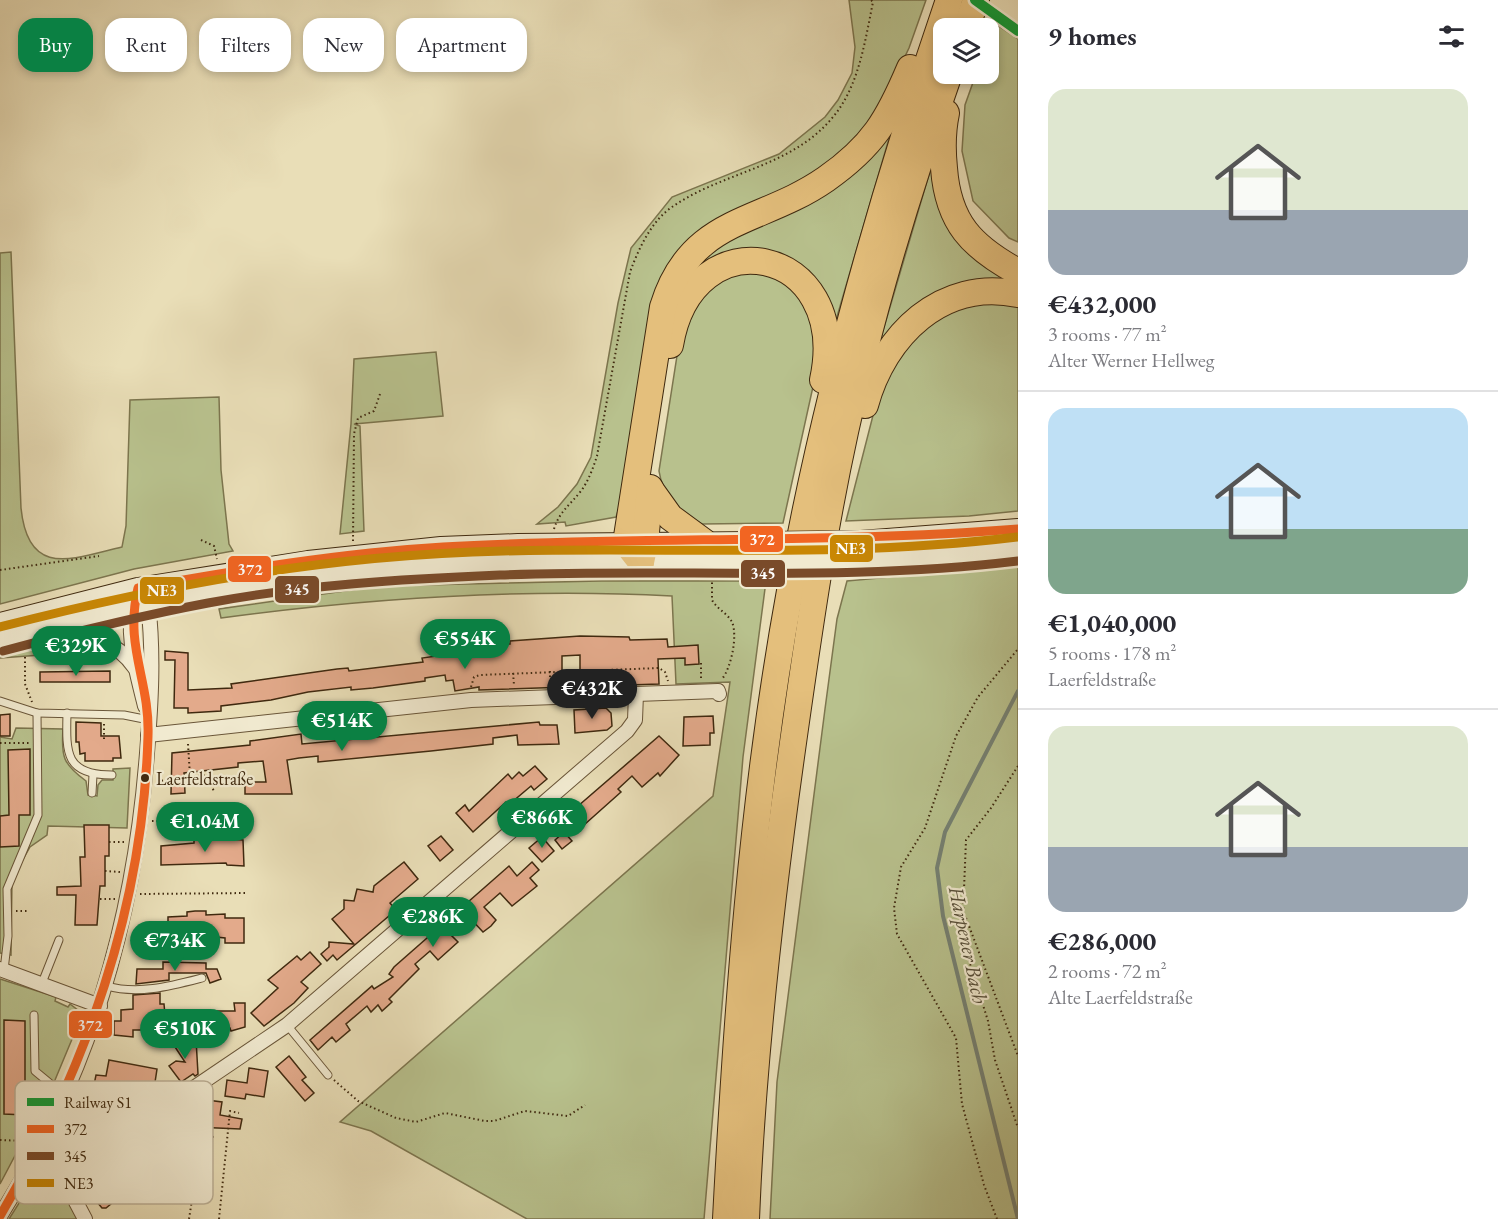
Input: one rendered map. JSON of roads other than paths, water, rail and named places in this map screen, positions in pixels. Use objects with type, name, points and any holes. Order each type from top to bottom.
[{"type":"highway","points":[[637,549],[663,308],[678,272],[699,246],[713,234],[810,189],[841,168],[878,134],[893,109],[938,0]]},
{"type":"highway","points":[[726,1219],[733,1080],[757,831],[790,590],[814,479],[866,266],[900,149],[949,0]]},
{"type":"highway","points":[[970,18],[976,0]]},
{"type":"highway","points":[[746,1219],[771,897],[814,592],[861,360],[916,168],[945,84]]},
{"type":"highway","points":[[955,84],[942,141],[949,200],[957,221],[972,240],[993,258],[1018,272]]},
{"type":"highway","points":[[637,549],[650,489],[650,468],[676,321],[689,296],[705,277],[716,269],[747,260],[765,261],[794,273],[812,293],[827,339],[826,364],[811,436],[814,479]]},
{"type":"highway","points":[[814,592],[831,561],[856,433],[866,398],[881,364],[897,340],[924,313],[952,297],[984,291],[1018,294]]},
{"type":"highway","points":[[650,489],[670,517],[709,553]]},
{"type":"main road","points":[[709,553],[762,542],[861,541],[1018,529]]},
{"type":"main road","points":[[0,639],[139,600],[220,574],[441,547],[637,549],[709,553],[758,564],[857,562],[1012,552]]},
{"type":"main road","points":[[0,623],[139,600],[356,572],[637,549]]},
{"type":"street","points":[[139,600],[131,631],[136,669],[149,720]]},
{"type":"street","points":[[71,1081],[106,986],[130,895],[141,822],[153,657],[139,600]]},
{"type":"street","points":[[46,627],[105,640],[117,647],[136,669]]},
{"type":"street","points":[[148,735],[471,700],[716,693]]},
{"type":"street","points":[[204,1081],[287,1025],[627,731],[635,720],[636,694]]},
{"type":"street","points":[[2,969],[100,1006]]},
{"type":"street","points":[[0,1216],[15,1190]]},
{"type":"street","points":[[76,1204],[85,1219]]},
{"type":"lane","points":[[0,700],[37,713],[104,714],[149,720]]},
{"type":"lane","points":[[2,969],[8,936],[7,889],[39,815],[37,713]]},
{"type":"lane","points":[[67,713],[66,749],[74,765],[93,775],[112,775]]},
{"type":"lane","points":[[92,793],[93,775]]},
{"type":"lane","points":[[42,983],[59,940]]},
{"type":"lane","points":[[106,986],[121,990],[165,988],[202,978]]},
{"type":"lane","points":[[34,1015],[35,1071],[45,1081]]},
{"type":"lane","points":[[287,1025],[328,1075]]},
{"type":"waterway","name":"Harpener Bach","points":[[1018,691],[945,832],[937,868],[943,916],[1018,1219]]},
{"type":"rail line","name":"S1","points":[[975,0],[1018,31]]},
{"type":"place","name":"Laerfeldstraße","points":[[145,778]]}]
